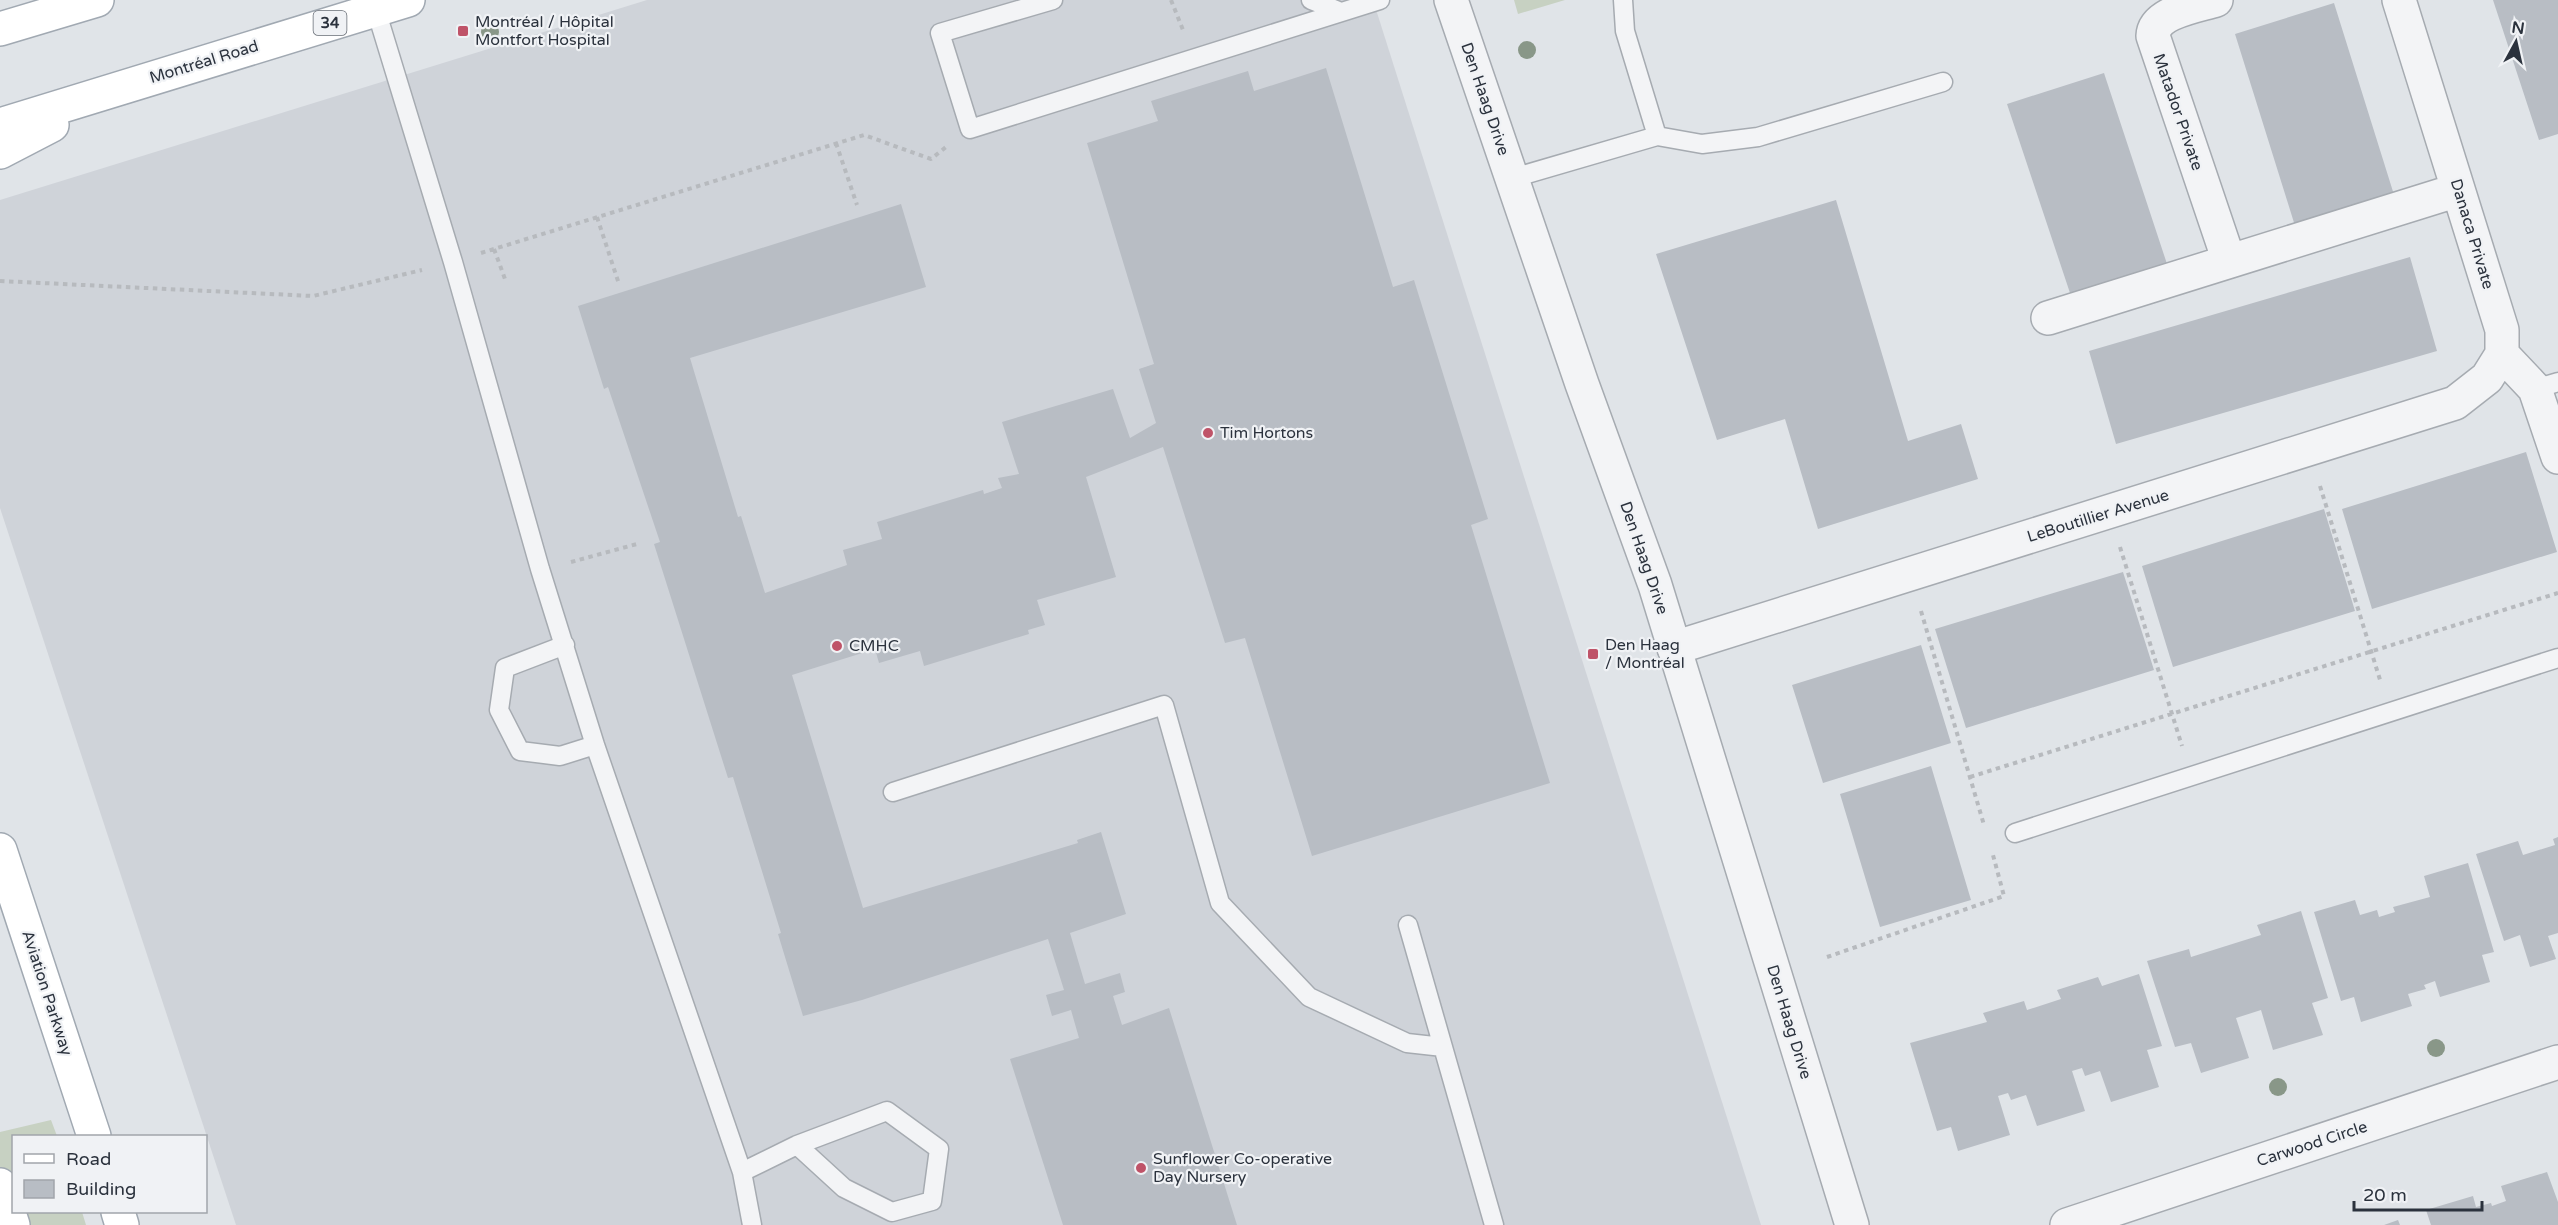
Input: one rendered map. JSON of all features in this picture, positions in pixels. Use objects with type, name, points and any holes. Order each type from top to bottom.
[{"type":"main road","points":[[0,29],[97,0]]},
{"type":"main road","name":"Montréal Road","points":[[0,125],[408,0]]},
{"type":"main road","points":[[0,152],[130,84]]},
{"type":"main road","name":"Aviation Parkway","points":[[0,850],[93,1135]]},
{"type":"main road","points":[[0,1185],[13,1225]]},
{"type":"street","name":"Den Haag Drive","points":[[1451,0],[1582,384],[1655,585],[1852,1225]]},
{"type":"street","name":"Matador Private","points":[[2216,0],[2163,19],[2155,26],[2153,36],[2229,261]]},
{"type":"street","name":"Danaca Private","points":[[2399,0],[2502,330],[2502,354]]},
{"type":"street","points":[[2048,318],[2458,190]]},
{"type":"street","points":[[2502,354],[2547,385],[2558,457]]},
{"type":"street","name":"LeBoutillier Avenue","points":[[1674,648],[2455,403],[2487,378],[2502,354]]},
{"type":"street","name":"Carwood Circle","points":[[2067,1225],[2558,1062]]},
{"type":"lane","points":[[1053,0],[940,33],[970,129],[1380,0]]},
{"type":"lane","points":[[1311,0],[1341,12]]},
{"type":"lane","points":[[1623,0],[1625,31],[1657,136]]},
{"type":"lane","points":[[376,10],[453,262],[540,569],[595,745],[742,1172],[752,1225]]},
{"type":"lane","points":[[1513,178],[1657,136],[1702,144],[1758,137],[1942,82]]},
{"type":"lane","points":[[564,645],[505,668],[499,710],[520,751],[560,756],[595,745]]},
{"type":"lane","points":[[2015,832],[2558,658]]},
{"type":"lane","points":[[893,792],[1164,705],[1221,903],[1309,997],[1407,1043],[1443,1047]]},
{"type":"lane","points":[[1408,925],[1494,1225]]},
{"type":"lane","points":[[742,1172],[796,1145],[886,1110],[939,1149],[932,1201],[892,1212],[844,1188],[796,1145]]},
{"type":"path","points":[[0,280],[313,296],[453,262],[864,135],[931,159],[970,129]]},
{"type":"path","points":[[836,143],[857,205]]},
{"type":"path","points":[[597,217],[619,284]]},
{"type":"path","points":[[494,249],[505,279]]},
{"type":"path","points":[[2317,474],[2390,712]]},
{"type":"path","points":[[2117,538],[2191,776]]},
{"type":"path","points":[[540,569],[637,544]]},
{"type":"path","points":[[1970,777],[2558,593]]},
{"type":"path","points":[[1918,601],[1985,827]]},
{"type":"path","points":[[1827,957],[2004,896],[1990,847]]},
{"type":"shaded area","points":[[647,0],[1373,0],[1761,1225],[236,1225],[0,508],[0,200]]},
{"type":"green space","points":[[1514,0],[1565,0],[1518,14]]},
{"type":"green space","points":[[51,1120],[57,1135],[12,1135],[12,1213],[82,1213],[86,1225],[0,1225],[0,1132]]},
{"type":"building","points":[[2493,0],[2558,0],[2558,134],[2539,140]]},
{"type":"building","points":[[2334,3],[2395,198],[2296,229],[2235,34]]},
{"type":"building","name":"CMHC","points":[[1326,68],[1393,287],[1414,280],[1488,519],[1471,525],[1550,783],[1312,856],[1245,638],[1225,643],[1163,447],[1086,477],[1116,577],[1037,600],[1045,625],[1028,630],[1029,634],[924,666],[920,651],[879,663],[875,649],[792,675],[863,908],[1078,843],[1077,840],[1101,832],[1126,914],[1070,933],[1085,984],[1120,973],[1125,992],[1113,996],[1122,1025],[1169,1008],[1237,1225],[1063,1225],[1010,1059],[1079,1038],[1071,1010],[1052,1016],[1046,995],[1064,990],[1048,939],[862,1000],[803,1016],[778,934],[781,933],[733,777],[728,778],[654,544],[660,542],[608,387],[604,389],[578,306],[901,204],[926,287],[690,358],[738,517],[741,516],[765,593],[847,565],[843,550],[882,539],[877,522],[983,490],[984,494],[1002,488],[998,478],[1019,474],[1002,422],[1113,389],[1130,438],[1156,423],[1139,369],[1154,364],[1087,143],[1158,121],[1151,101],[1248,71],[1254,91]]},
{"type":"building","points":[[2104,73],[2168,267],[2072,299],[2007,104]]},
{"type":"building","points":[[1836,200],[1908,441],[1961,424],[1978,479],[1818,529],[1785,419],[1717,440],[1656,254]]},
{"type":"building","points":[[2410,257],[2437,351],[2116,444],[2089,351]]},
{"type":"building","points":[[2526,452],[2557,552],[2372,609],[2342,509]]},
{"type":"building","points":[[2324,509],[2355,611],[2173,667],[2142,566]]},
{"type":"building","points":[[2123,572],[2154,670],[1966,728],[1935,629]]},
{"type":"building","points":[[1921,645],[1951,743],[1823,783],[1792,685]]},
{"type":"building","points":[[1931,766],[1971,900],[1880,927],[1840,794]]},
{"type":"building","points":[[2558,837],[2558,933],[2548,936],[2556,959],[2530,967],[2520,935],[2504,941],[2476,854],[2518,841],[2523,855],[2555,845],[2553,839]]},
{"type":"building","points":[[2468,863],[2494,952],[2482,955],[2490,982],[2440,997],[2435,981],[2424,985],[2426,989],[2408,994],[2412,1006],[2361,1022],[2354,997],[2341,1001],[2314,912],[2355,900],[2360,915],[2377,910],[2379,917],[2395,912],[2393,907],[2430,897],[2424,876]]},
{"type":"building","points":[[2301,911],[2328,998],[2312,1003],[2323,1035],[2273,1050],[2261,1010],[2236,1018],[2249,1058],[2201,1073],[2191,1043],[2175,1047],[2147,961],[2189,949],[2191,957],[2261,935],[2257,925]]},
{"type":"building","points":[[2139,974],[2162,1046],[2147,1050],[2159,1087],[2111,1102],[2100,1071],[2085,1076],[2082,1068],[2072,1071],[2085,1111],[2037,1126],[2026,1095],[2011,1100],[2008,1093],[1998,1096],[2010,1135],[1958,1151],[1951,1127],[1937,1131],[1910,1043],[1987,1022],[1983,1013],[2024,1001],[2027,1010],[2061,999],[2057,990],[2098,977],[2102,986]]},
{"type":"building","points":[[2547,1172],[2558,1202],[2558,1225],[2431,1225],[2426,1210],[2473,1196],[2476,1207],[2491,1203],[2492,1206],[2506,1201],[2501,1186]]},
{"type":"building","points":[[2398,1220],[2400,1225],[2384,1225]]},
{"type":"place","name":"Montréal / Hôpital Montfort Hospital","points":[[463,31]]},
{"type":"place","name":"Tim Hortons","points":[[1208,433]]},
{"type":"place","name":"CMHC","points":[[837,646]]},
{"type":"place","name":"Den Haag / Montréal","points":[[1593,654]]},
{"type":"place","name":"Sunflower Co-operative Day Nursery","points":[[1141,1168]]}]
